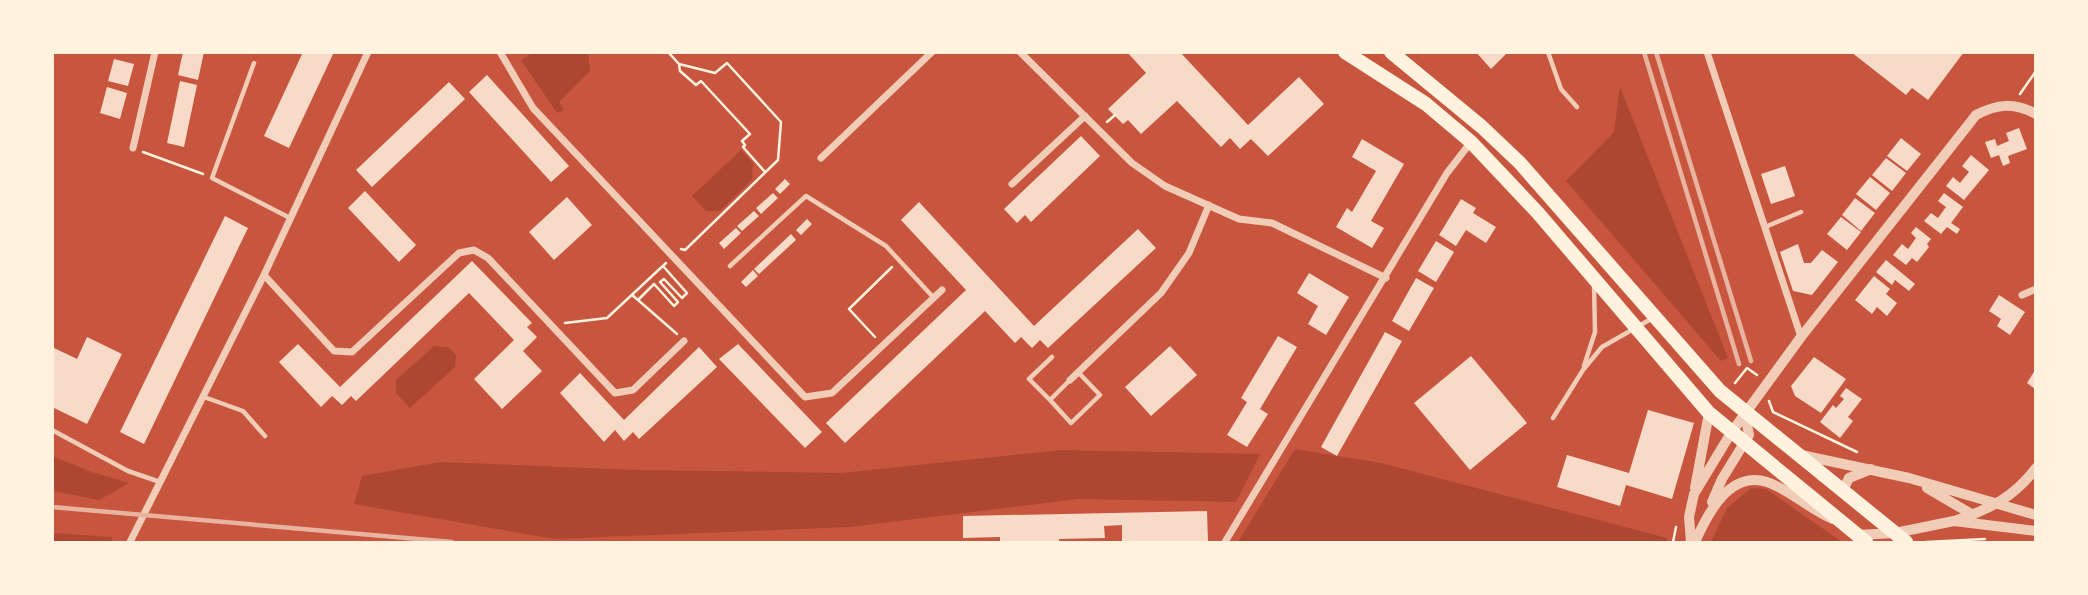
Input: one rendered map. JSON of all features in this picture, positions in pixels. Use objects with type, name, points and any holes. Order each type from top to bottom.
[{"type":"main road","points":[[1345,52],[1426,104],[1471,142],[1538,213],[1709,414],[1862,539]]},
{"type":"main road","points":[[1391,52],[1482,127],[1548,194],[1725,395],[1900,538]]},
{"type":"main road","points":[[1471,142],[1482,127]]},
{"type":"street","points":[[133,148],[155,52]]},
{"type":"street","points":[[130,542],[264,275],[368,52]]},
{"type":"street","points":[[500,52],[534,108],[805,397],[832,393],[942,290]]},
{"type":"street","points":[[821,158],[932,52]]},
{"type":"street","points":[[1020,52],[1132,163],[1165,186],[1239,219],[1272,223],[1386,278]]},
{"type":"street","points":[[1707,52],[1801,337]]},
{"type":"street","points":[[1694,494],[1731,433],[1801,337],[1976,115],[1996,105],[2012,105],[2035,114]]},
{"type":"street","points":[[1012,184],[1085,116]]},
{"type":"street","points":[[1225,542],[1447,173],[1471,142]]},
{"type":"street","points":[[1070,380],[1161,293],[1189,253],[1209,205]]},
{"type":"street","points":[[264,275],[334,351],[352,352],[458,253],[474,250],[488,258],[615,393],[624,394],[633,390],[684,341]]},
{"type":"street","points":[[2022,295],[2035,289]]},
{"type":"street","points":[[1693,542],[1689,517],[1709,414]]},
{"type":"street","points":[[1704,523],[1722,479],[1749,435],[1745,414]]},
{"type":"street","points":[[1794,454],[1909,478],[2035,515]]},
{"type":"street","points":[[1862,539],[1900,538],[1998,505],[2025,482],[2035,468]]},
{"type":"street","points":[[1843,490],[1849,478],[1871,469]]},
{"type":"street","points":[[1909,478],[1973,515]]},
{"type":"street","points":[[1693,542],[1723,494],[1746,480],[1766,482],[1819,514],[1839,522]]},
{"type":"street","points":[[1954,521],[2035,531]]},
{"type":"lane","points":[[1548,52],[1562,89],[1577,107]]},
{"type":"lane","points":[[254,63],[212,178],[290,218]]},
{"type":"lane","points":[[730,266],[806,196],[886,246],[934,298]]},
{"type":"lane","points":[[1765,228],[1801,212]]},
{"type":"lane","points":[[1583,370],[1595,332],[1592,278]]},
{"type":"lane","points":[[1553,418],[1583,370],[1602,347],[1657,316]]},
{"type":"lane","points":[[1052,357],[1029,379],[1071,423],[1100,395],[1078,372]]},
{"type":"lane","points":[[1049,400],[1070,380]]},
{"type":"lane","points":[[203,397],[243,411],[265,436]]},
{"type":"lane","points":[[52,430],[128,471],[160,482]]},
{"type":"path","points":[[668,52],[680,71],[696,85],[701,81],[750,134],[741,141],[745,145],[743,147],[765,172]]},
{"type":"path","points":[[673,257],[682,248],[685,250],[778,160],[781,122],[727,63],[715,73],[678,64]]},
{"type":"path","points":[[2012,105],[2035,71]]},
{"type":"path","points":[[133,148],[212,178]]},
{"type":"path","points":[[883,346],[849,309],[899,260]]},
{"type":"path","points":[[551,325],[607,318],[663,266],[687,293],[682,298],[664,279],[660,282],[678,302],[674,306],[654,285],[638,300]]},
{"type":"path","points":[[632,295],[684,341]]},
{"type":"path","points":[[1725,395],[1747,368],[1772,387],[1768,396],[1773,412],[1841,446],[1868,456]]},
{"type":"path","points":[[1926,542],[1989,539]]},
{"type":"shaded area","points":[[532,53],[588,53],[590,71],[559,102],[564,110],[557,113],[521,60]]},
{"type":"shaded area","points":[[1620,87],[1728,358],[1721,361],[1566,181],[1614,132]]},
{"type":"shaded area","points":[[741,150],[753,163],[752,180],[720,211],[706,211],[692,196]]},
{"type":"shaded area","points":[[434,346],[448,347],[456,355],[455,367],[410,408],[396,393],[396,380]]},
{"type":"shaded area","points":[[1295,449],[1381,463],[1667,538],[1666,542],[1238,542]]},
{"type":"shaded area","points":[[1061,450],[1260,454],[1236,502],[1079,499],[849,527],[554,539],[354,504],[362,476],[440,462],[636,470],[841,473]]},
{"type":"shaded area","points":[[52,456],[129,483],[99,500],[53,491]]},
{"type":"shaded area","points":[[1751,488],[1766,489],[1842,542],[1711,542],[1727,508]]},
{"type":"shaded area","points":[[52,533],[112,537],[112,542],[53,542]]},
{"type":"building","points":[[183,52],[204,52],[198,80],[178,75]]},
{"type":"building","points":[[303,52],[334,52],[289,148],[264,136]]},
{"type":"building","points":[[1127,52],[1180,52],[1248,125],[1299,77],[1324,104],[1268,156],[1251,139],[1240,149],[1230,138],[1221,147],[1177,101],[1141,134],[1128,120],[1123,124],[1108,109],[1146,73]]},
{"type":"building","points":[[1476,52],[1508,52],[1491,69]]},
{"type":"building","points":[[1851,52],[1964,52],[1928,100],[1912,88],[1906,95]]},
{"type":"building","points":[[114,59],[134,64],[128,86],[108,81]]},
{"type":"building","points":[[487,75],[569,166],[551,182],[469,92]]},
{"type":"building","points":[[180,81],[197,85],[184,147],[167,143]]},
{"type":"building","points":[[449,82],[465,99],[372,187],[356,170]]},
{"type":"building","points":[[107,87],[127,93],[120,119],[100,113]]},
{"type":"building","points":[[2019,128],[2027,149],[2008,156],[2010,163],[2003,166],[1999,155],[1991,158],[1985,142],[1995,139],[1997,146],[2009,141],[2006,133]]},
{"type":"building","points":[[1081,136],[1100,156],[1031,222],[1025,215],[1017,223],[1004,209]]},
{"type":"building","points":[[1901,138],[1921,154],[1907,171],[1887,156]]},
{"type":"building","points":[[1362,139],[1404,164],[1371,221],[1384,228],[1372,248],[1336,227],[1347,208],[1352,212],[1376,171],[1352,157]]},
{"type":"building","points":[[1971,155],[1989,170],[1964,200],[1946,186],[1953,177],[1960,183],[1969,172],[1962,166]]},
{"type":"building","points":[[1886,158],[1906,173],[1892,191],[1872,175]]},
{"type":"building","points":[[1785,166],[1795,196],[1771,204],[1761,174]]},
{"type":"building","points":[[1870,177],[1890,193],[1876,210],[1856,194]]},
{"type":"building","points":[[785,179],[790,184],[780,194],[775,189]]},
{"type":"building","points":[[365,191],[416,245],[399,262],[348,208]]},
{"type":"building","points":[[773,193],[778,198],[761,214],[756,208]]},
{"type":"building","points":[[1944,193],[1963,207],[1951,223],[1960,229],[1957,234],[1947,227],[1941,234],[1924,221],[1931,213],[1938,218],[1946,207],[1938,201]]},
{"type":"building","points":[[567,197],[592,225],[554,260],[529,232]]},
{"type":"building","points":[[1855,198],[1875,213],[1861,231],[1842,215]]},
{"type":"building","points":[[1461,199],[1476,208],[1473,213],[1496,227],[1486,243],[1466,230],[1456,246],[1439,235]]},
{"type":"building","points":[[919,202],[1034,326],[1138,229],[1156,248],[1048,348],[1040,340],[1032,348],[1021,337],[1015,343],[985,311],[845,443],[826,423],[966,290],[901,220]]},
{"type":"building","points":[[754,211],[759,216],[742,231],[737,226]]},
{"type":"building","points":[[225,216],[248,228],[144,444],[120,432]]},
{"type":"building","points":[[1841,217],[1861,232],[1847,250],[1827,234]]},
{"type":"building","points":[[807,219],[812,224],[801,235],[796,230]]},
{"type":"building","points":[[1916,227],[1931,239],[1927,244],[1929,247],[1917,262],[1912,258],[1906,265],[1893,255],[1902,244],[1908,249],[1916,238],[1911,233]]},
{"type":"building","points":[[736,228],[741,233],[724,249],[719,243]]},
{"type":"building","points":[[791,234],[796,240],[759,274],[754,269]]},
{"type":"building","points":[[1436,241],[1454,252],[1436,282],[1418,271]]},
{"type":"building","points":[[1798,244],[1804,263],[1811,263],[1822,250],[1838,262],[1812,295],[1793,291],[1780,252]]},
{"type":"building","points":[[1886,260],[1915,284],[1909,291],[1895,280],[1892,285],[1876,272]]},
{"type":"building","points":[[472,261],[532,323],[527,327],[537,337],[523,351],[542,371],[502,409],[474,379],[514,340],[469,293],[356,401],[351,396],[342,405],[332,396],[321,407],[279,362],[298,344],[340,387]]},
{"type":"building","points":[[753,270],[758,276],[746,287],[741,282]]},
{"type":"building","points":[[1309,273],[1349,297],[1326,335],[1308,324],[1318,306],[1297,293]]},
{"type":"building","points":[[1874,276],[1890,289],[1886,294],[1897,303],[1887,316],[1877,307],[1872,314],[1855,300]]},
{"type":"building","points":[[1416,278],[1434,288],[1409,331],[1392,321]]},
{"type":"building","points":[[1999,295],[2025,312],[2010,335],[1997,326],[2001,319],[1989,311]]},
{"type":"building","points":[[1385,332],[1402,341],[1337,456],[1321,447]]},
{"type":"building","points":[[1278,336],[1297,347],[1260,409],[1268,414],[1247,447],[1227,435],[1247,402],[1241,398]]},
{"type":"building","points":[[87,337],[122,354],[87,424],[52,407],[52,347],[77,359]]},
{"type":"building","points":[[738,344],[822,432],[805,448],[719,359]]},
{"type":"building","points":[[1170,346],[1197,375],[1151,416],[1125,387]]},
{"type":"building","points":[[699,347],[717,367],[639,439],[633,432],[624,441],[615,430],[604,442],[560,393],[580,373],[624,420]]},
{"type":"building","points":[[1471,356],[1527,423],[1470,470],[1414,403]]},
{"type":"building","points":[[1814,357],[1846,379],[1821,413],[1795,396],[1791,386]]},
{"type":"building","points":[[2035,370],[2035,389],[2027,383]]},
{"type":"building","points":[[1846,388],[1862,399],[1848,417],[1853,421],[1840,438],[1820,422],[1833,405],[1836,408],[1844,399],[1840,396]]},
{"type":"building","points":[[1648,410],[1694,423],[1672,499],[1626,485],[1620,506],[1557,487],[1567,455],[1629,473]]},
{"type":"building","points":[[1207,511],[1208,542],[1122,542],[1122,525],[1104,526],[1105,538],[1059,539],[1059,542],[1000,542],[1000,537],[963,538],[963,516]]},
{"type":"railway","points":[[1644,52],[1739,364]]},
{"type":"railway","points":[[1656,52],[1751,361]]},
{"type":"railway","points":[[52,507],[452,542]]}]
